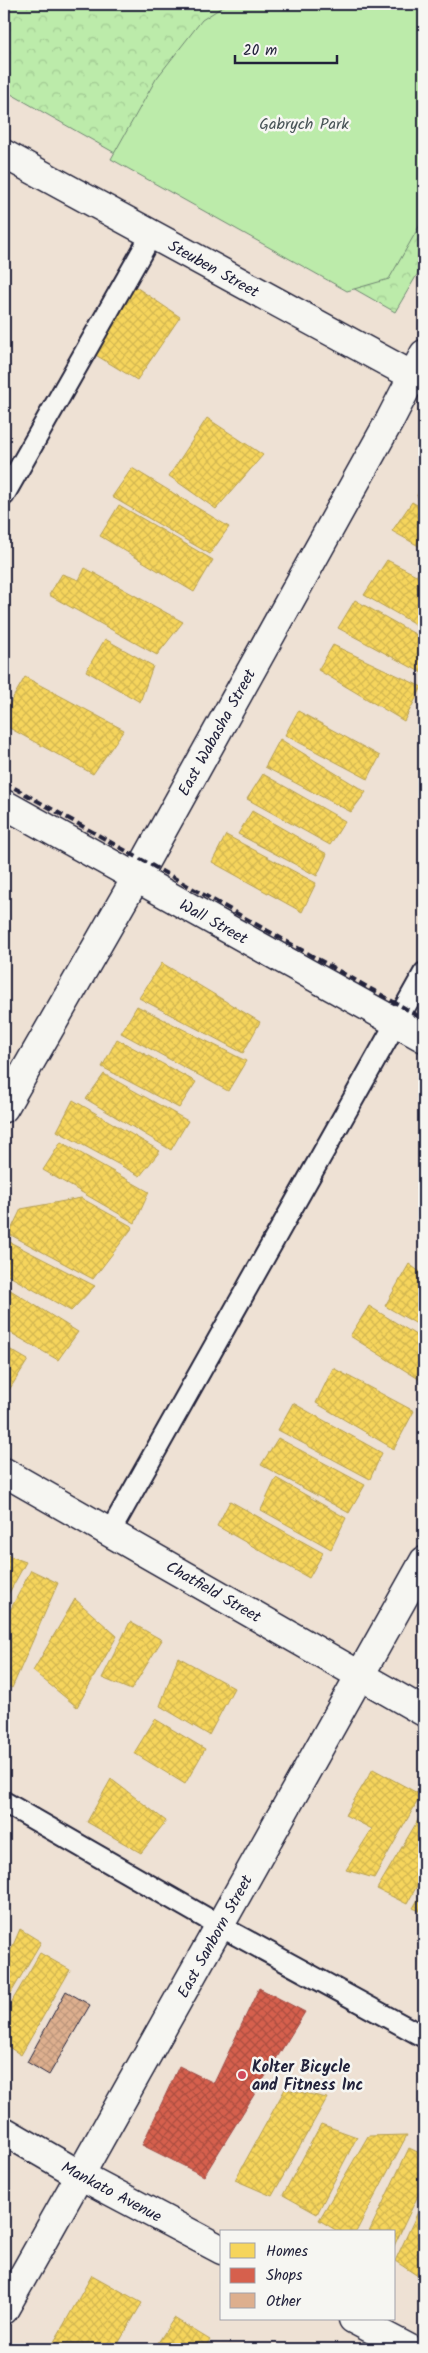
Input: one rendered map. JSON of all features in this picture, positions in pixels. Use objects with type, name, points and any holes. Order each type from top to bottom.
[{"type":"street","name":"Steuben Street","points":[[4,154],[152,234],[421,370]]},
{"type":"street","name":"East Wabasha Street","points":[[4,1108],[136,878],[390,420],[421,370]]},
{"type":"street","name":"Wall Street","points":[[4,804],[424,1038]]},
{"type":"street","name":"Chatfield Street","points":[[4,1472],[424,1712]]},
{"type":"street","name":"East Sanborn Street","points":[[4,2310],[362,1675],[424,1561]]},
{"type":"street","name":"Mankato Avenue","points":[[4,2131],[80,2175],[220,2249]]},
{"type":"street","points":[[355,2320],[410,2349]]},
{"type":"lane","points":[[4,495],[152,234]]},
{"type":"lane","points":[[110,1532],[424,972]]},
{"type":"lane","points":[[4,1802],[220,1926],[424,2037]]},
{"type":"green space","name":"Gabrych Park","points":[[4,4],[424,4],[424,263],[395,312],[4,90]]},
{"type":"green space","name":"Gabrych Park","points":[[227,4],[424,4],[424,218],[389,279],[347,291],[111,159],[156,79],[202,20]]},
{"type":"building: Homes","points":[[133,285],[180,317],[137,380],[94,354]]},
{"type":"building: Homes","points":[[207,418],[263,455],[216,509],[169,476]]},
{"type":"building: Homes","points":[[132,468],[229,527],[210,554],[112,497]]},
{"type":"building: Homes","points":[[424,481],[424,500],[417,496]]},
{"type":"building: Homes","points":[[412,502],[424,509],[424,549],[392,531]]},
{"type":"building: Homes","points":[[119,505],[213,560],[194,592],[100,536]]},
{"type":"building: Homes","points":[[387,560],[424,579],[424,629],[364,595]]},
{"type":"building: Homes","points":[[85,568],[183,622],[157,655],[49,595],[62,574],[79,580]]},
{"type":"building: Homes","points":[[355,600],[424,639],[424,674],[338,628]]},
{"type":"building: Homes","points":[[105,639],[153,666],[140,702],[86,671]]},
{"type":"building: Homes","points":[[333,645],[422,687],[404,721],[318,670]]},
{"type":"building: Homes","points":[[25,677],[124,730],[93,774],[4,725],[4,713]]},
{"type":"building: Homes","points":[[298,711],[380,756],[368,779],[285,735]]},
{"type":"building: Homes","points":[[280,739],[366,792],[351,812],[265,767]]},
{"type":"building: Homes","points":[[263,774],[345,821],[330,845],[247,799]]},
{"type":"building: Homes","points":[[252,811],[327,854],[317,876],[238,834]]},
{"type":"building: Homes","points":[[226,835],[316,883],[302,912],[212,862]]},
{"type":"building: Homes","points":[[162,963],[260,1022],[243,1053],[139,998]]},
{"type":"building: Homes","points":[[137,1006],[246,1061],[228,1091],[121,1033]]},
{"type":"building: Homes","points":[[117,1039],[196,1082],[179,1108],[102,1067]]},
{"type":"building: Homes","points":[[104,1074],[188,1121],[171,1150],[86,1099]]},
{"type":"building: Homes","points":[[73,1100],[160,1151],[140,1176],[57,1131]]},
{"type":"building: Homes","points":[[61,1142],[149,1192],[135,1223],[43,1170]]},
{"type":"building: Homes","points":[[424,1174],[424,1193],[416,1189]]},
{"type":"building: Homes","points":[[81,1198],[133,1227],[93,1279],[9,1234],[21,1209]]},
{"type":"building: Homes","points":[[4,1239],[95,1286],[71,1311],[4,1273]]},
{"type":"building: Homes","points":[[409,1264],[424,1275],[424,1328],[385,1306]]},
{"type":"building: Homes","points":[[4,1286],[78,1332],[58,1360],[4,1329]]},
{"type":"building: Homes","points":[[369,1306],[424,1340],[424,1376],[422,1381],[350,1336]]},
{"type":"building: Homes","points":[[4,1346],[28,1360],[4,1398]]},
{"type":"building: Homes","points":[[333,1368],[414,1411],[394,1449],[316,1403]]},
{"type":"building: Homes","points":[[293,1403],[382,1453],[370,1479],[278,1430]]},
{"type":"building: Homes","points":[[278,1438],[365,1485],[349,1513],[261,1465]]},
{"type":"building: Homes","points":[[276,1478],[346,1518],[331,1549],[261,1510]]},
{"type":"building: Homes","points":[[230,1501],[323,1553],[309,1578],[217,1526]]},
{"type":"building: Homes","points":[[4,1554],[26,1562],[4,1602]]},
{"type":"building: Homes","points":[[31,1570],[58,1583],[12,1688],[4,1683],[4,1622]]},
{"type":"building: Homes","points":[[75,1599],[117,1636],[77,1707],[33,1671]]},
{"type":"building: Homes","points":[[130,1622],[162,1640],[131,1690],[102,1678]]},
{"type":"building: Homes","points":[[178,1657],[234,1688],[209,1735],[160,1706]]},
{"type":"building: Homes","points":[[155,1719],[205,1749],[185,1784],[134,1753]]},
{"type":"building: Homes","points":[[373,1769],[421,1795],[374,1878],[346,1870],[372,1829],[345,1815]]},
{"type":"building: Homes","points":[[111,1779],[166,1821],[141,1853],[87,1822]]},
{"type":"building: Homes","points":[[424,1810],[424,1873],[407,1904],[377,1889]]},
{"type":"building: Homes","points":[[424,1889],[424,1913],[413,1908]]},
{"type":"building: Homes","points":[[20,1929],[41,1942],[4,2005],[4,1948],[11,1950]]},
{"type":"building: Homes","points":[[40,1953],[70,1970],[21,2055],[4,2044],[4,2015]]},
{"type":"building: Homes","points":[[285,2089],[327,2098],[272,2196],[235,2180]]},
{"type":"building: Homes","points":[[321,2124],[357,2137],[317,2214],[283,2195]]},
{"type":"building: Homes","points":[[407,2135],[357,2230],[336,2230],[319,2220],[368,2136]]},
{"type":"building: Homes","points":[[409,2148],[424,2155],[424,2183],[396,2242],[396,2230],[370,2230]]},
{"type":"building: Homes","points":[[424,2199],[424,2280],[396,2262]]},
{"type":"building: Homes","points":[[92,2275],[142,2303],[115,2349],[50,2349]]},
{"type":"building: Homes","points":[[174,2318],[210,2340],[204,2349],[154,2349]]},
{"type":"building: Shops","name":"Kolter Bicycle and Fitness Inc","points":[[259,1988],[305,2012],[204,2176],[142,2145],[179,2066],[214,2083]]},
{"type":"building: Other","points":[[66,1991],[90,2005],[49,2075],[27,2062]]},
{"type":"railway","points":[[4,782],[424,1019]]},
{"type":"place","name":"Kolter Bicycle and Fitness Inc","points":[[242,2075]]}]
